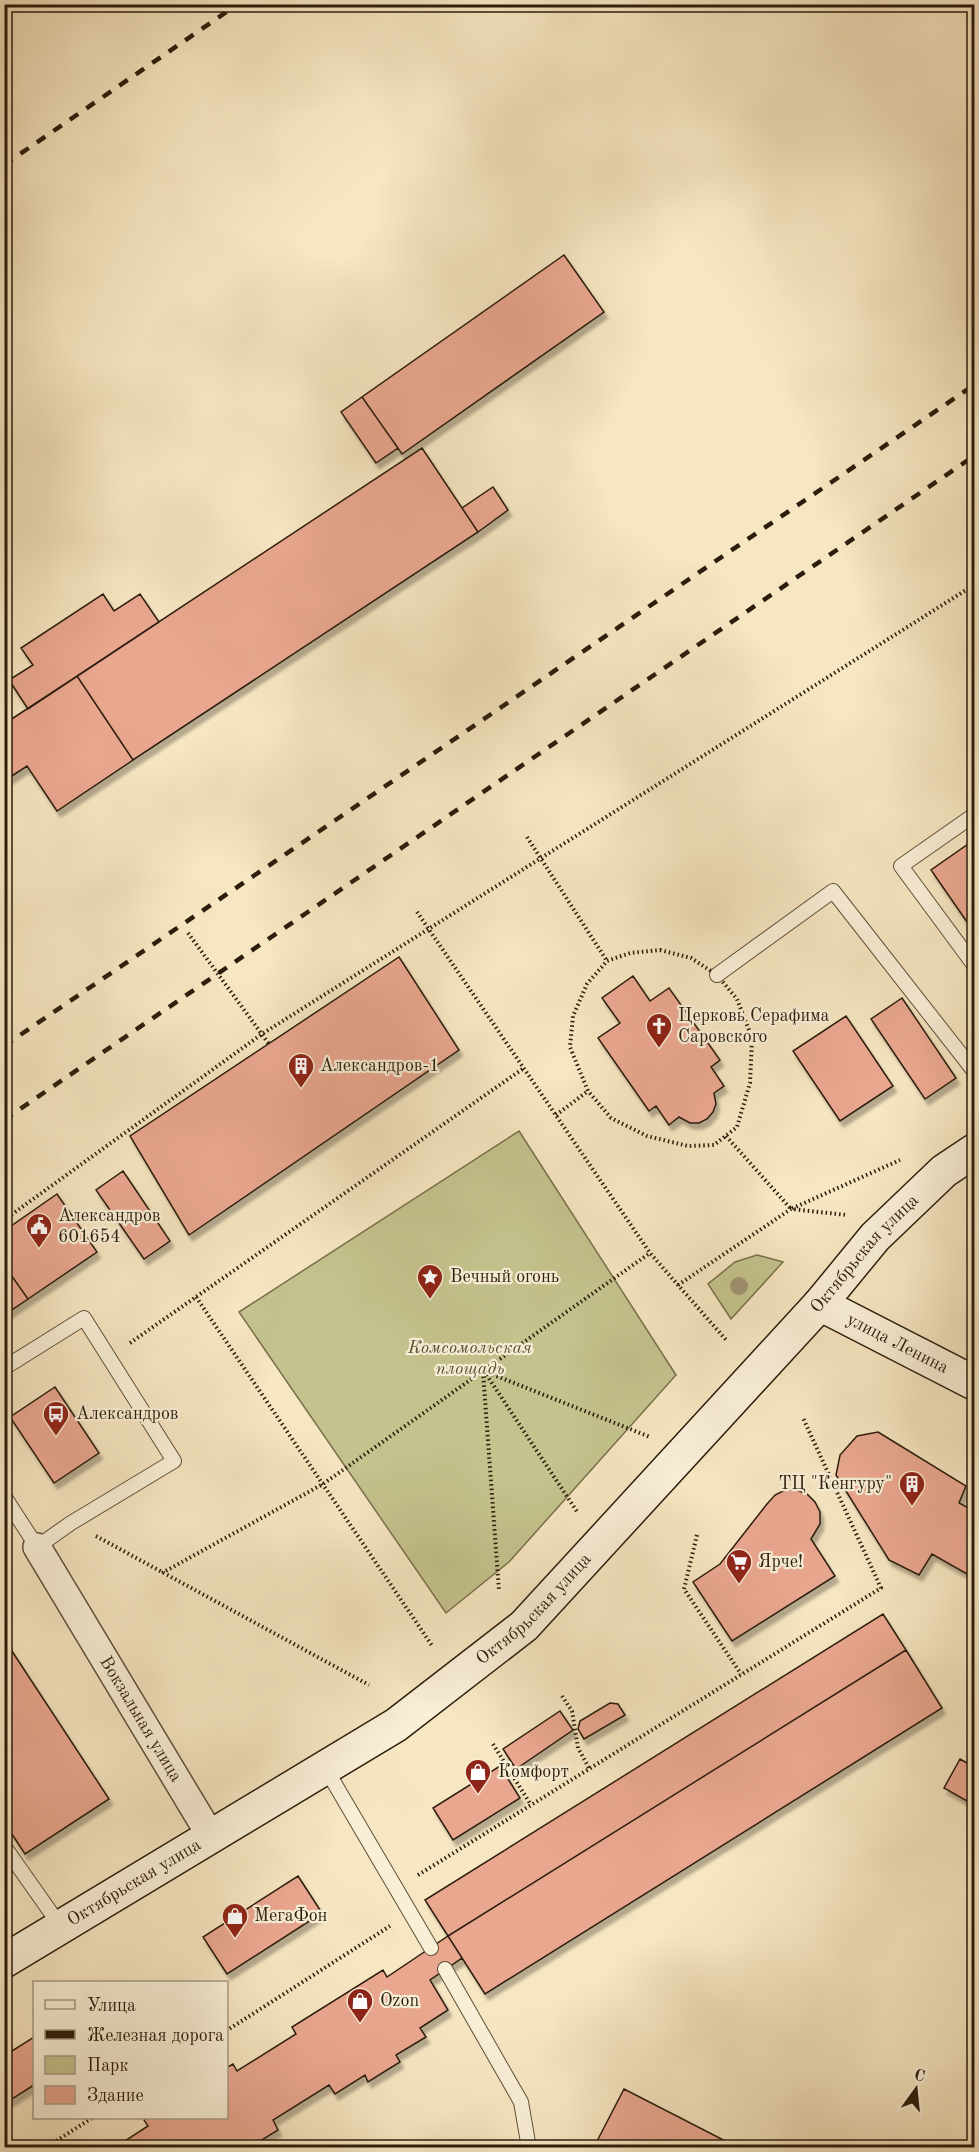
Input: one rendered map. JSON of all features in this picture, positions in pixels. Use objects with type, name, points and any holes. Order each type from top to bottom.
[{"type":"main road","name":"Октябрьская улица","points":[[4,1961],[212,1838],[396,1725],[524,1626],[820,1304],[876,1237],[944,1171],[975,1151]]},
{"type":"main road","name":"улица Ленина","points":[[820,1304],[975,1383]]},
{"type":"street","name":"Вокзальная улица","points":[[37,1547],[212,1838]]},
{"type":"lane","points":[[975,815],[901,866],[975,965]]},
{"type":"lane","points":[[717,975],[833,891],[975,1071]]},
{"type":"lane","points":[[4,1368],[84,1318],[174,1461],[71,1523],[37,1547],[4,1496]]},
{"type":"lane","points":[[326,1769],[431,1948]]},
{"type":"lane","points":[[4,1846],[61,1927]]},
{"type":"lane","points":[[445,1969],[521,2102],[529,2148]]},
{"type":"path","points":[[4,1220],[262,1034],[975,585]]},
{"type":"path","points":[[527,837],[607,961]]},
{"type":"path","points":[[417,912],[650,1253],[727,1341]]},
{"type":"path","points":[[188,933],[269,1044]]},
{"type":"path","points":[[660,950],[691,958],[717,975],[737,999],[752,1038],[750,1083],[738,1127],[714,1145],[688,1146],[647,1136],[611,1118],[588,1090],[570,1047],[573,1016],[587,984],[607,961],[630,953],[660,950]]},
{"type":"path","points":[[109,1358],[524,1068]]},
{"type":"path","points":[[556,1115],[588,1090]]},
{"type":"path","points":[[726,1136],[791,1209],[848,1215]]},
{"type":"path","points":[[678,1285],[791,1209],[900,1160]]},
{"type":"path","points":[[162,1573],[323,1484],[650,1253]]},
{"type":"path","points":[[196,1298],[433,1647]]},
{"type":"path","points":[[483,1371],[651,1437]]},
{"type":"path","points":[[483,1371],[578,1513]]},
{"type":"path","points":[[483,1371],[499,1591]]},
{"type":"path","points":[[396,1888],[881,1588],[803,1418]]},
{"type":"path","points":[[71,1523],[369,1685]]},
{"type":"path","points":[[697,1535],[684,1589],[741,1674]]},
{"type":"path","points":[[562,1696],[572,1711],[578,1748],[589,1768]]},
{"type":"path","points":[[493,1744],[531,1805]]},
{"type":"path","points":[[228,2030],[410,1913]]},
{"type":"path","points":[[45,2148],[90,2119]]},
{"type":"green space","name":"Комсомольская площадь","points":[[519,1131],[676,1375],[509,1562],[446,1613],[239,1312]]},
{"type":"green space","points":[[757,1255],[783,1262],[731,1319],[708,1284],[735,1262]]},
{"type":"building","points":[[564,255],[604,312],[402,454],[362,397]]},
{"type":"building","points":[[362,397],[398,448],[376,463],[341,412]]},
{"type":"building","points":[[422,448],[478,532],[133,760],[77,676]]},
{"type":"building","points":[[493,487],[508,510],[478,532],[462,508]]},
{"type":"building","points":[[103,594],[114,611],[140,594],[159,622],[28,709],[9,680],[33,665],[21,648]]},
{"type":"building","points":[[77,676],[133,760],[57,811],[27,766],[4,781],[4,724]]},
{"type":"building","points":[[974,840],[974,932],[931,870]]},
{"type":"building","name":"Александров-1","points":[[399,957],[459,1050],[189,1235],[130,1136]]},
{"type":"building","name":"Церковь Серафима Саровского","points":[[633,976],[650,1001],[669,988],[720,1060],[711,1067],[724,1086],[714,1093],[716,1104],[713,1112],[699,1123],[690,1123],[679,1117],[669,1125],[656,1106],[649,1111],[598,1038],[620,1023],[602,998]]},
{"type":"building","points":[[902,998],[956,1078],[925,1099],[871,1019]]},
{"type":"building","points":[[846,1016],[893,1086],[840,1121],[793,1051]]},
{"type":"building","points":[[123,1171],[170,1241],[144,1259],[96,1190]]},
{"type":"building","points":[[57,1194],[97,1252],[28,1299],[4,1265],[4,1231]]},
{"type":"building","points":[[4,1265],[28,1299],[4,1315]]},
{"type":"building","name":"Александров","points":[[55,1387],[99,1453],[54,1483],[10,1417]]},
{"type":"building","name":"ТЦ \"Кенгуру\"","points":[[878,1432],[966,1486],[959,1503],[974,1511],[974,1578],[932,1554],[919,1575],[889,1560],[836,1475],[840,1455],[857,1436]]},
{"type":"building","points":[[785,1490],[796,1490],[807,1494],[815,1502],[820,1512],[820,1524],[811,1539],[835,1576],[732,1641],[693,1582],[720,1564],[767,1504],[775,1495]]},
{"type":"building","points":[[883,1614],[906,1650],[448,1936],[425,1900]]},
{"type":"building","points":[[4,1639],[109,1799],[25,1854],[4,1822]]},
{"type":"building","points":[[906,1650],[942,1708],[485,1994],[448,1936]]},
{"type":"building","points":[[610,1703],[618,1704],[625,1715],[584,1739],[578,1729],[580,1721]]},
{"type":"building","points":[[560,1711],[573,1730],[516,1769],[503,1749]]},
{"type":"building","points":[[960,1759],[974,1767],[974,1805],[944,1788]]},
{"type":"building","points":[[500,1766],[520,1798],[453,1840],[433,1808]]},
{"type":"building","points":[[298,1876],[322,1913],[227,1974],[203,1937]]},
{"type":"building","points":[[448,1936],[462,1958],[430,1980],[448,2010],[420,2028],[426,2037],[396,2055],[400,2062],[368,2082],[365,2075],[335,2094],[329,2085],[273,2120],[278,2130],[249,2148],[114,2148],[148,2126],[146,2119],[228,2119],[228,2067],[233,2064],[237,2071],[296,2034],[292,2027],[383,1970],[387,1977]]},
{"type":"building","points":[[33,2038],[33,2086],[4,2104],[4,2056]]},
{"type":"building","points":[[624,2089],[739,2148],[594,2147]]},
{"type":"railway","points":[[4,165],[238,4]]},
{"type":"railway","points":[[4,1046],[974,385]]},
{"type":"railway","points":[[4,1120],[974,456]]},
{"type":"place","name":"Церковь Серафима Саровского","points":[[659,1049]]},
{"type":"place","name":"Александров-1","points":[[301,1089]]},
{"type":"place","name":"Александров 601654","points":[[39,1249]]},
{"type":"place","name":"Вечный огонь","points":[[430,1300]]},
{"type":"place","name":"Александров","points":[[56,1437]]},
{"type":"place","name":"ТЦ \"Кенгуру\"","points":[[912,1507]]},
{"type":"place","name":"Ярче!","points":[[739,1585]]},
{"type":"place","name":"Комфорт","points":[[478,1795]]},
{"type":"place","name":"МегаФон","points":[[235,1939]]},
{"type":"place","name":"Ozon","points":[[360,2024]]}]
